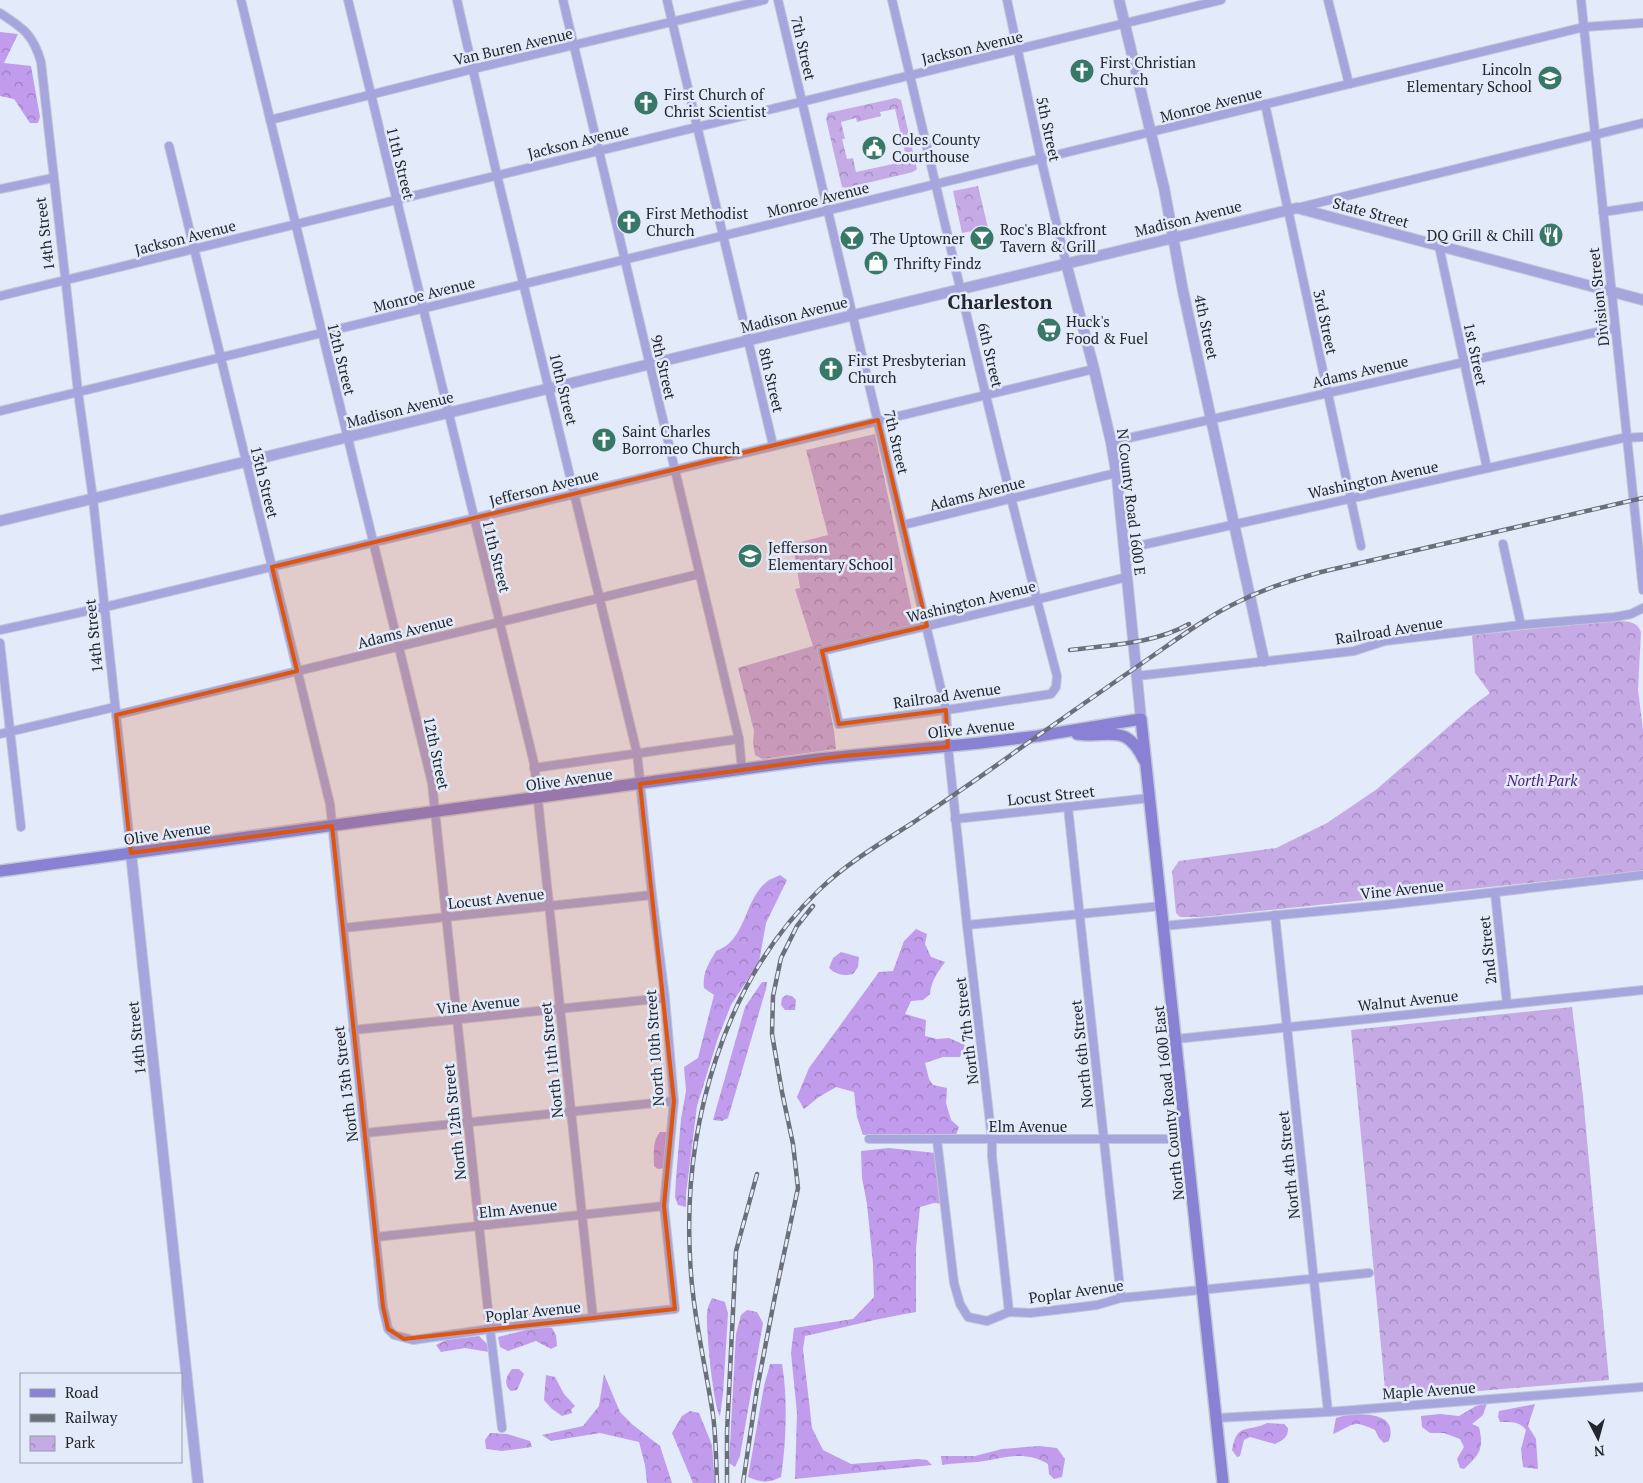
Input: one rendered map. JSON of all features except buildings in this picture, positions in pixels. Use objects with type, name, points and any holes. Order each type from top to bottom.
[{"type":"main road","name":"Olive Avenue","points":[[0,871],[843,756],[1038,736],[1142,719]]},
{"type":"main road","name":"North County Road 1600 East","points":[[1142,719],[1223,1483]]},
{"type":"main road","points":[[1061,731],[1084,735],[1116,733],[1124,736],[1140,752],[1147,766]]},
{"type":"street","name":"12th Street","points":[[241,0],[432,783],[435,812]]},
{"type":"street","name":"11th Street","points":[[348,0],[534,768],[537,799]]},
{"type":"street","name":"10th Street","points":[[457,0],[497,175],[637,752],[640,784]]},
{"type":"street","name":"9th Street","points":[[563,0],[739,739],[742,770]]},
{"type":"street","name":"8th Street","points":[[667,0],[773,445]]},
{"type":"street","name":"Van Buren Avenue","points":[[270,120],[473,69],[764,0]]},
{"type":"street","name":"7th Street","points":[[778,0],[927,626],[946,710],[948,746]]},
{"type":"street","name":"6th Street","points":[[892,0],[1011,499],[1057,676],[1056,687]]},
{"type":"street","name":"5th Street","points":[[1007,0],[1066,264]]},
{"type":"street","name":"4th Street","points":[[1119,0],[1164,188],[1211,419],[1264,661]]},
{"type":"street","name":"Jackson Avenue","points":[[0,296],[1222,0]]},
{"type":"street","points":[[1328,0],[1349,84]]},
{"type":"street","name":"Division Street","points":[[1581,0],[1643,590]]},
{"type":"street","name":"14th Street","points":[[0,12],[29,34],[36,47],[42,71],[78,392],[93,499],[105,607],[198,1483]]},
{"type":"street","name":"Monroe Avenue","points":[[0,411],[1584,27],[1643,23]]},
{"type":"street","name":"3rd Street","points":[[1265,104],[1292,209],[1327,392],[1362,546]]},
{"type":"street","name":"Madison Avenue","points":[[0,521],[1643,123]]},
{"type":"street","name":"13th Street","points":[[169,146],[330,804],[332,826]]},
{"type":"street","points":[[0,189],[53,178]]},
{"type":"street","points":[[1603,212],[1643,206]]},
{"type":"street","name":"State Street","points":[[1292,209],[1643,300]]},
{"type":"street","name":"1st Street","points":[[1439,246],[1487,468]]},
{"type":"street","name":"N County Road 1600 E","points":[[1066,264],[1111,442],[1116,473],[1142,719]]},
{"type":"street","name":"Adams Avenue","points":[[1111,442],[1615,328]]},
{"type":"street","name":"Jefferson Avenue","points":[[0,630],[105,607],[1094,369]]},
{"type":"street","name":"Washington Avenue","points":[[1124,548],[1627,438],[1643,437]]},
{"type":"street","name":"Adams Avenue","points":[[903,525],[1116,473]]},
{"type":"street","points":[[1503,544],[1521,625]]},
{"type":"street","name":"Adams Avenue","points":[[116,715],[700,574]]},
{"type":"street","name":"Washington Avenue","points":[[839,724],[822,651],[1127,577]]},
{"type":"street","name":"Railroad Avenue","points":[[1137,676],[1354,651],[1385,641],[1521,625],[1615,617],[1631,614],[1643,608]]},
{"type":"street","points":[[0,643],[20,827]]},
{"type":"street","name":"Railroad Avenue","points":[[839,724],[1052,694],[1056,687]]},
{"type":"street","points":[[0,734],[115,707]]},
{"type":"street","points":[[534,768],[739,739]]},
{"type":"street","name":"North 7th Street","points":[[948,746],[992,1140],[992,1156],[1009,1312]]},
{"type":"street","name":"North 10th Street","points":[[640,784],[665,998],[674,1101],[664,1206],[675,1309]]},
{"type":"street","name":"Locust Street","points":[[956,819],[1150,798]]},
{"type":"street","name":"North 11th Street","points":[[537,799],[593,1318]]},
{"type":"street","name":"North 6th Street","points":[[1068,807],[1122,1298]]},
{"type":"street","name":"North 12th Street","points":[[435,812],[502,1428]]},
{"type":"street","name":"North 13th Street","points":[[332,826],[385,1320],[388,1329],[394,1336]]},
{"type":"street","name":"Vine Avenue","points":[[1163,926],[1495,893],[1643,875]]},
{"type":"street","name":"2nd Street","points":[[1495,893],[1507,1004]]},
{"type":"street","name":"Locust Avenue","points":[[343,928],[652,895]]},
{"type":"street","points":[[967,925],[1162,906]]},
{"type":"street","name":"North 4th Street","points":[[1276,915],[1328,1412]]},
{"type":"street","name":"Walnut Avenue","points":[[1176,1039],[1643,990]]},
{"type":"street","name":"Vine Avenue","points":[[353,1030],[665,998]]},
{"type":"street","points":[[365,1133],[674,1101]]},
{"type":"street","name":"Elm Avenue","points":[[869,1139],[1187,1139]]},
{"type":"street","name":"Poplar Avenue","points":[[938,1140],[954,1282],[960,1304],[968,1317],[986,1321],[1009,1312],[1030,1313],[1097,1305],[1122,1298],[1369,1273]]},
{"type":"street","name":"Elm Avenue","points":[[376,1237],[664,1206]]},
{"type":"street","name":"Poplar Avenue","points":[[394,1336],[414,1340],[490,1329],[675,1309]]},
{"type":"street","name":"Maple Avenue","points":[[1216,1418],[1328,1412],[1643,1387]]},
{"type":"highlighted area","points":[[878,420],[927,626],[822,651],[839,724],[946,710],[948,747],[843,756],[640,784],[674,1101],[664,1206],[675,1309],[404,1339],[388,1329],[383,1307],[332,826],[131,853],[116,715],[297,671],[272,567]]},
{"type":"green space","points":[[0,32],[18,34],[4,63],[31,66],[40,117],[38,123],[30,123],[14,99],[0,96]]},
{"type":"green space","points":[[896,98],[901,100],[917,169],[913,172],[846,188],[842,187],[826,119],[828,113]],"holes":[[[895,109],[907,161],[856,172],[853,158],[847,159],[842,139],[845,139],[841,122],[856,118],[857,122],[881,116],[880,112]]]},
{"type":"green space","points":[[978,186],[988,228],[962,233],[953,191]]},
{"type":"green space","points":[[875,434],[915,625],[818,648],[836,749],[762,759],[755,755],[754,731],[738,668],[813,646],[795,589],[800,588],[793,544],[828,535],[806,450]]},
{"type":"green space","name":"North Park","points":[[1609,621],[1632,623],[1641,632],[1638,690],[1643,730],[1643,871],[1202,917],[1180,917],[1176,913],[1172,871],[1179,861],[1276,848],[1327,823],[1377,789],[1470,708],[1490,693],[1475,673],[1472,635]]},
{"type":"green space","points":[[780,875],[787,880],[766,923],[759,962],[731,1005],[718,1038],[697,1106],[686,1207],[678,1205],[675,1197],[681,1119],[686,1091],[684,1067],[698,1058],[714,995],[704,988],[705,973],[716,951],[726,946],[740,929],[761,888],[769,880]]},
{"type":"green space","points":[[916,929],[927,934],[925,944],[931,957],[945,962],[933,981],[930,994],[923,1000],[911,1001],[905,1014],[926,1020],[925,1036],[937,1039],[949,1038],[965,1045],[960,1057],[943,1057],[925,1063],[929,1079],[933,1085],[947,1088],[946,1103],[951,1120],[959,1127],[956,1135],[863,1135],[857,1117],[854,1092],[836,1087],[804,1109],[797,1097],[809,1068],[879,972],[893,971],[904,941]]},
{"type":"green space","points":[[841,952],[859,957],[858,967],[853,974],[840,974],[829,968],[833,958]]},
{"type":"green space","points":[[762,982],[767,982],[766,989],[728,1118],[722,1121],[713,1120],[745,1007]]},
{"type":"green space","points":[[786,995],[792,996],[796,1000],[795,1010],[785,1010],[781,1005],[782,998]]},
{"type":"green space","points":[[1572,1007],[1583,1096],[1609,1380],[1386,1399],[1351,1030]]},
{"type":"green space","points":[[660,1132],[668,1132],[665,1168],[658,1169],[654,1166],[654,1148]]},
{"type":"green space","points":[[889,1148],[935,1153],[942,1163],[944,1204],[934,1203],[920,1207],[916,1248],[916,1312],[805,1336],[803,1349],[812,1428],[823,1450],[851,1464],[918,1459],[927,1460],[932,1465],[795,1479],[797,1413],[791,1353],[794,1328],[853,1319],[874,1297],[873,1264],[867,1204],[862,1178],[861,1151]]},
{"type":"green space","points":[[712,1298],[725,1302],[728,1314],[720,1416],[717,1409],[713,1382],[708,1334],[707,1311]]},
{"type":"green space","points":[[747,1310],[757,1312],[763,1323],[740,1456],[735,1467],[729,1463],[736,1334],[741,1315]]},
{"type":"green space","points":[[542,1326],[552,1328],[556,1335],[557,1346],[551,1349],[536,1341],[508,1351],[500,1347],[498,1337]]},
{"type":"green space","points":[[479,1336],[489,1346],[489,1352],[465,1348],[441,1352],[436,1345],[446,1340]]},
{"type":"green space","points":[[770,1364],[782,1364],[786,1406],[785,1435],[781,1477],[765,1482],[748,1477],[764,1386]]},
{"type":"green space","points":[[512,1369],[519,1369],[524,1374],[517,1390],[511,1391],[508,1389],[506,1380]]},
{"type":"green space","points":[[604,1374],[620,1412],[660,1446],[672,1483],[647,1483],[639,1442],[600,1433],[551,1441],[542,1435],[583,1426],[599,1406]]},
{"type":"green space","points":[[546,1375],[555,1377],[564,1394],[575,1406],[571,1410],[572,1413],[562,1416],[544,1400]]},
{"type":"green space","points":[[1487,1403],[1483,1415],[1472,1424],[1479,1427],[1481,1446],[1479,1451],[1464,1469],[1460,1468],[1457,1459],[1464,1447],[1460,1439],[1444,1433],[1430,1433],[1422,1427],[1421,1416],[1440,1414],[1459,1416],[1476,1406]]},
{"type":"green space","points":[[1535,1404],[1528,1426],[1536,1439],[1538,1469],[1523,1467],[1521,1449],[1526,1430],[1524,1427],[1511,1422],[1500,1422],[1498,1417],[1499,1411]]},
{"type":"green space","points":[[690,1411],[699,1413],[712,1445],[715,1483],[693,1483],[672,1433],[682,1416]]},
{"type":"green space","points":[[1350,1414],[1373,1415],[1386,1421],[1391,1432],[1389,1441],[1384,1443],[1375,1430],[1357,1424],[1333,1434],[1336,1418]]},
{"type":"green space","points":[[1267,1423],[1284,1424],[1288,1428],[1283,1440],[1275,1444],[1250,1437],[1244,1440],[1240,1456],[1237,1457],[1232,1450],[1237,1435],[1244,1430]]},
{"type":"green space","points":[[490,1433],[507,1434],[530,1441],[532,1447],[502,1451],[486,1449],[485,1440]]},
{"type":"green space","points":[[1039,1446],[1057,1448],[1065,1459],[1062,1477],[1054,1479],[1049,1474],[1048,1464],[1039,1459],[1022,1456],[942,1465],[941,1456],[975,1456],[1002,1449]]},
{"type":"railway","points":[[717,1483],[713,1415],[696,1317],[690,1257],[690,1208],[694,1158],[702,1108],[716,1059],[734,1012],[757,968],[786,927],[819,890],[865,854],[965,787],[1183,634],[1250,596],[1321,572],[1643,498]]},
{"type":"railway","points":[[1070,650],[1146,640],[1175,631],[1189,624]]},
{"type":"railway","points":[[743,1483],[757,1389],[798,1188],[793,1144],[772,1034],[773,996],[781,958],[797,926],[813,906]]},
{"type":"railway","points":[[727,1483],[727,1432],[736,1251],[757,1174]]},
{"type":"place","name":"First Christian Church","points":[[1082,71]]},
{"type":"place","name":"Lincoln Elementary School","points":[[1550,78]]},
{"type":"place","name":"First Church of Christ Scientist","points":[[646,103]]},
{"type":"place","name":"Coles County Courthouse","points":[[874,148]]},
{"type":"place","name":"First Methodist Church","points":[[629,222]]},
{"type":"place","name":"DQ Grill & Chill","points":[[1551,235]]},
{"type":"place","name":"The Uptowner","points":[[852,238]]},
{"type":"place","name":"Roc's Blackfront Tavern & Grill","points":[[982,238]]},
{"type":"place","name":"Thrifty Findz","points":[[876,263]]},
{"type":"place","name":"Huck's Food & Fuel","points":[[1049,330]]},
{"type":"place","name":"First Presbyterian Church","points":[[831,369]]},
{"type":"place","name":"Saint Charles Borromeo Church","points":[[604,440]]},
{"type":"place","name":"Jefferson Elementary School","points":[[750,556]]},
{"type":"district","name":"Charleston","points":[[1000,301]]}]
